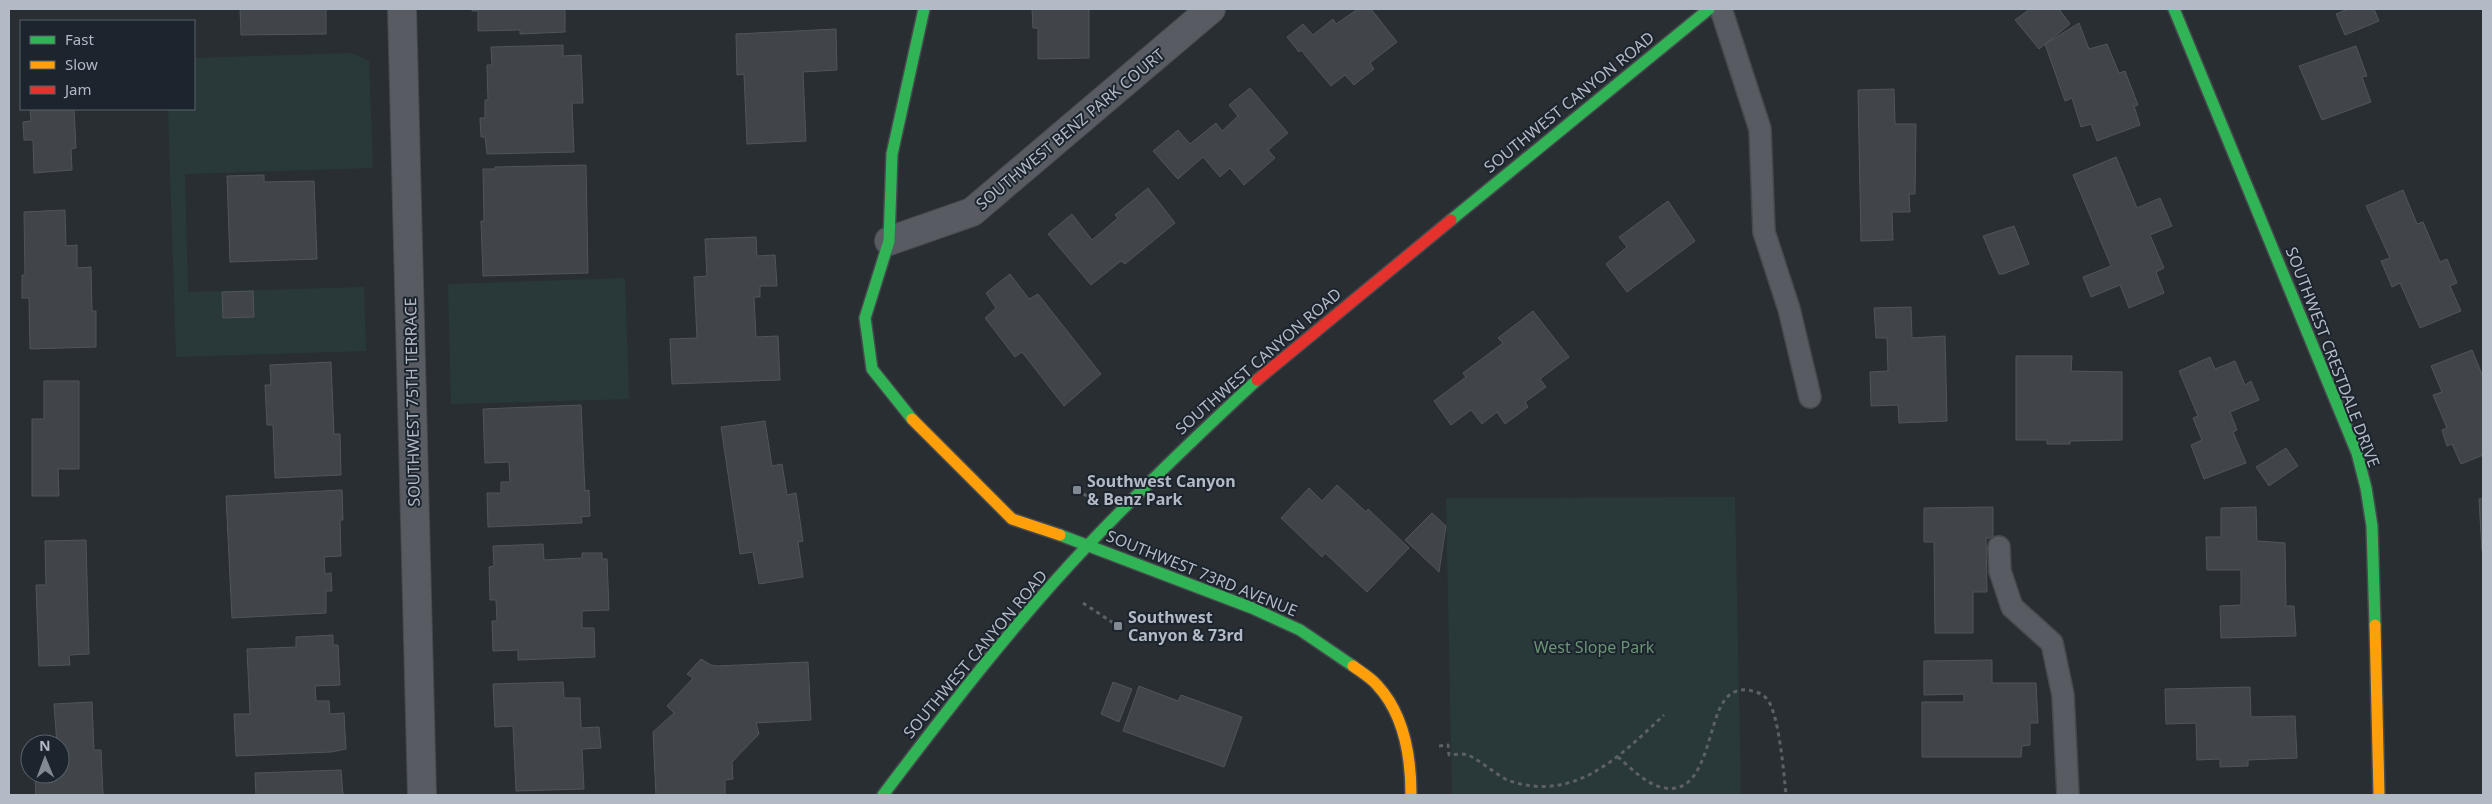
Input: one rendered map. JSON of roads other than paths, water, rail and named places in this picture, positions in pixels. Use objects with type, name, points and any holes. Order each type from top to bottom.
[{"type":"street","name":"SOUTHWEST 75TH TERRACE","points":[[402,9],[422,795]]},
{"type":"street","name":"SOUTHWEST 73RD AVENUE","points":[[924,9],[892,154],[889,241],[865,318],[872,369],[901,408],[1012,519],[1088,545],[1252,608],[1300,630],[1338,655],[1377,685],[1398,715],[1411,771],[1411,795]]},
{"type":"street","name":"SOUTHWEST BENZ PARK COURT","points":[[889,241],[972,212],[1212,9]]},
{"type":"street","name":"SOUTHWEST CANYON ROAD","points":[[884,795],[963,690],[1088,545],[1172,459],[1261,376],[1709,9]]},
{"type":"street","name":"SOUTHWEST CRESTDALE DRIVE","points":[[2174,9],[2357,453],[2366,488],[2372,526],[2378,795]]},
{"type":"lane","points":[[1721,9],[1760,129],[1764,232],[1789,309],[1810,397]]},
{"type":"lane","points":[[1999,547],[2000,571],[2012,607],[2052,643],[2063,695],[2068,795]]},
{"type":"place","name":"Southwest Canyon & Benz Park","points":[[1077,490]]},
{"type":"place","name":"Southwest Canyon & 73rd","points":[[1118,626]]},
{"type":"park label","name":"West Slope Park","points":[[1594,647]]}]
